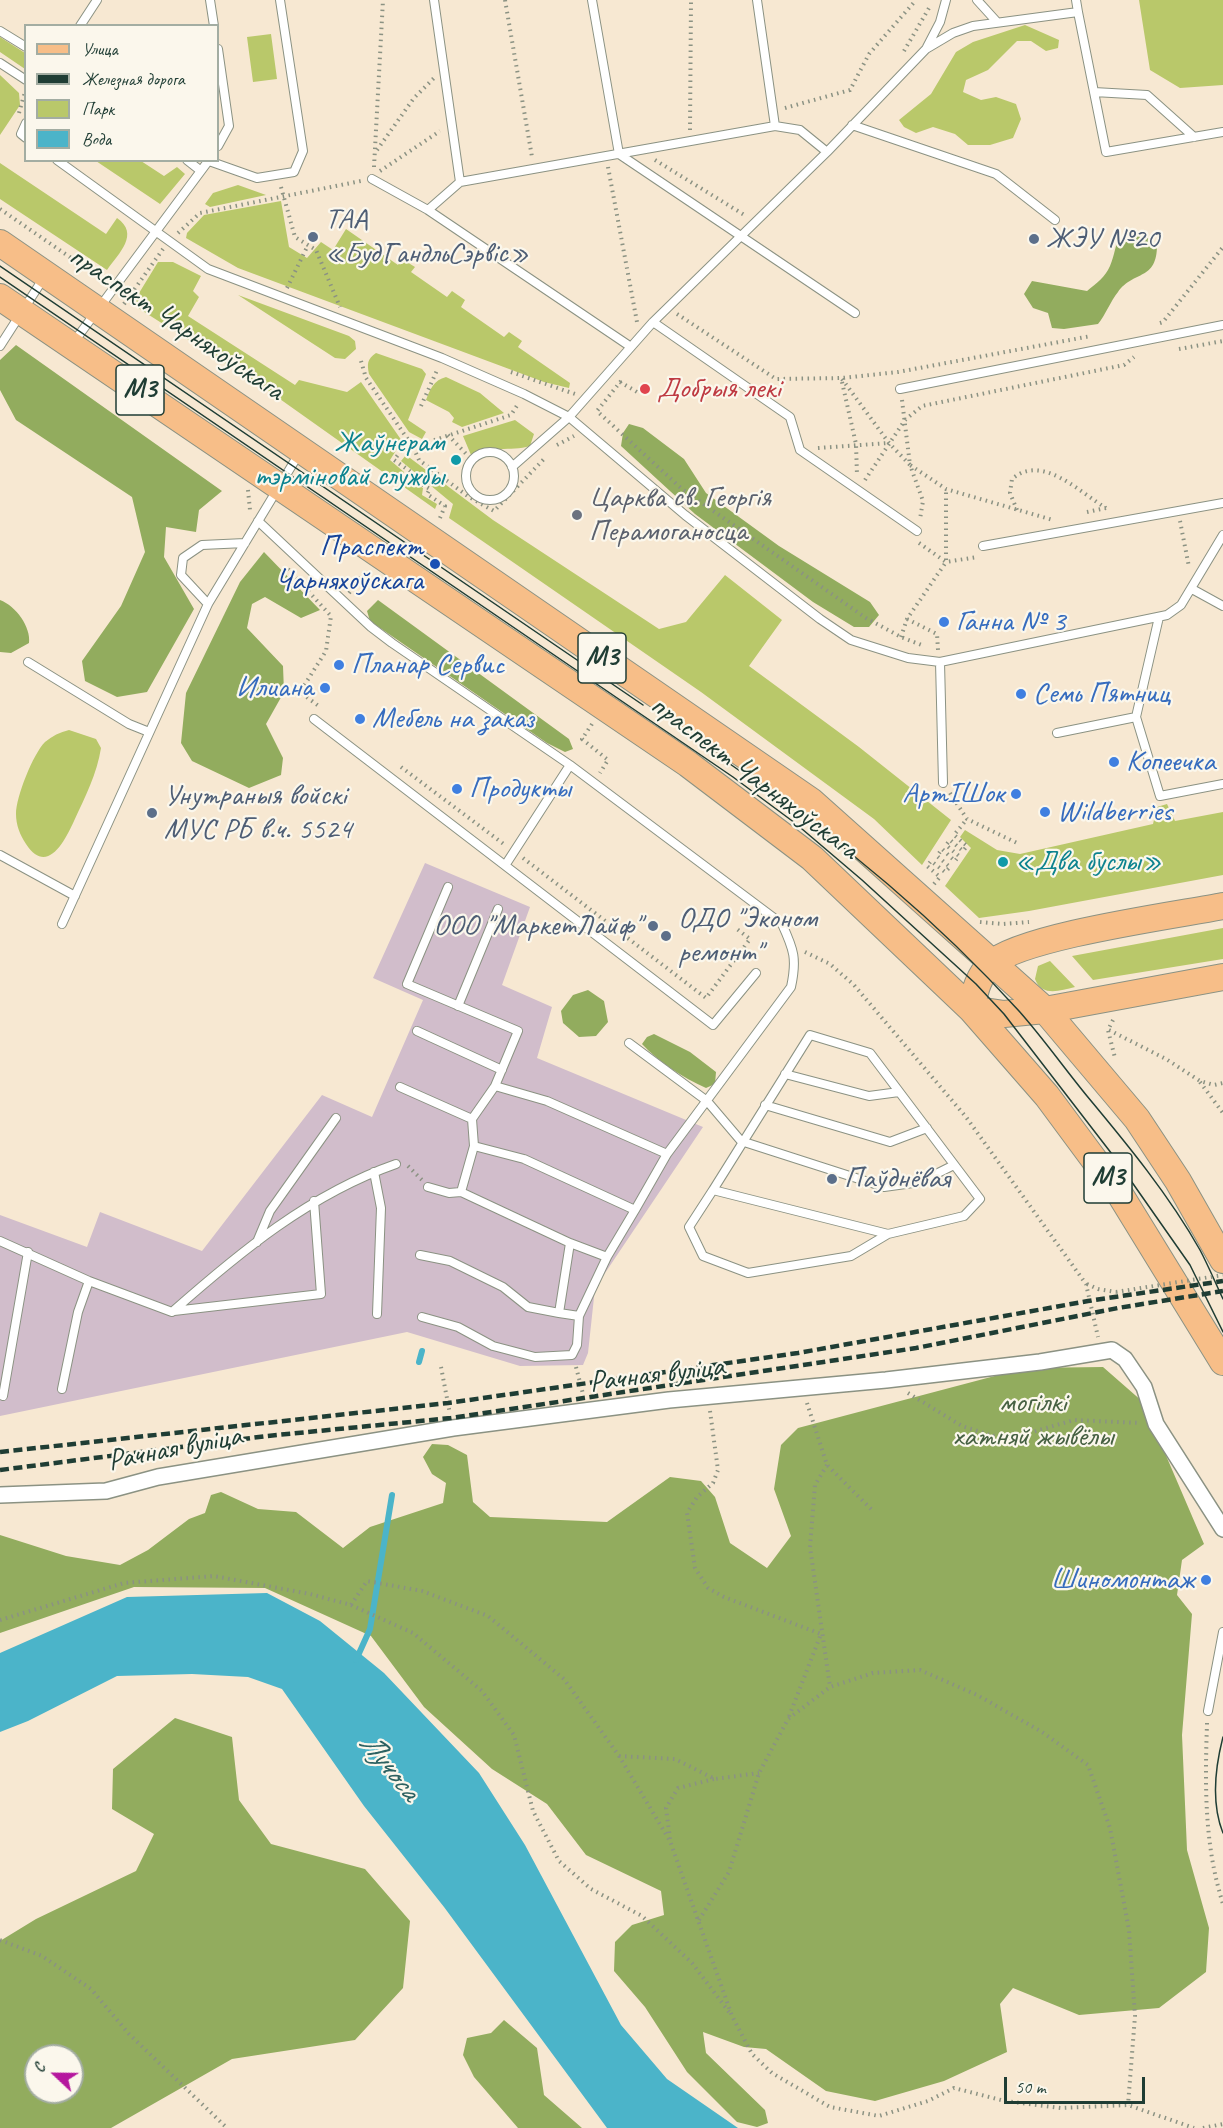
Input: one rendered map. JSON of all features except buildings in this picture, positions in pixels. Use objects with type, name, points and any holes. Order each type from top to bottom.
[{"type":"main road","name":"праспект Чарняхоўскага","points":[[0,243],[811,801],[1045,1010],[1137,1119],[1178,1181],[1223,1260]]},
{"type":"main road","name":"праспект Чарняхоўскага","points":[[0,297],[280,484],[688,764],[812,858],[971,1009],[1047,1096],[1121,1196],[1223,1362]]},
{"type":"main road","points":[[1223,906],[1048,941],[1005,954],[992,963],[976,984],[971,1009],[1004,1014],[1045,1010],[1223,977]]},
{"type":"street","name":"Рачная вуліца","points":[[0,1495],[106,1491],[158,1477],[453,1428],[707,1396],[886,1380],[1040,1362],[1100,1350]]},
{"type":"street","points":[[1100,1350],[1112,1350],[1125,1359],[1144,1387],[1156,1424],[1223,1529]]},
{"type":"lane","points":[[82,24],[97,0]]},
{"type":"lane","points":[[210,0],[214,24]]},
{"type":"lane","points":[[212,162],[257,178],[294,172],[303,150],[280,0]]},
{"type":"lane","points":[[434,0],[460,182]]},
{"type":"lane","points":[[592,0],[619,154],[855,313]]},
{"type":"lane","points":[[757,0],[775,126]]},
{"type":"lane","points":[[926,49],[940,22],[946,0]]},
{"type":"lane","points":[[977,0],[997,22]]},
{"type":"lane","points":[[1076,0],[1106,152],[1223,132]]},
{"type":"lane","points":[[512,467],[569,417],[653,322],[827,152],[926,49],[953,33],[997,22],[1078,12]]},
{"type":"lane","points":[[0,31],[24,46]]},
{"type":"lane","points":[[219,56],[229,126],[219,144]]},
{"type":"lane","points":[[0,63],[22,82]]},
{"type":"lane","points":[[1094,92],[1147,95],[1194,137]]},
{"type":"lane","points":[[852,125],[996,174],[1055,220]]},
{"type":"lane","points":[[428,210],[460,182],[775,126],[800,130],[827,152]]},
{"type":"lane","points":[[60,162],[208,269],[442,358],[524,394],[569,417],[685,515],[820,620],[851,640],[908,658],[940,662],[1167,615],[1181,605],[1223,535]]},
{"type":"lane","points":[[190,162],[201,171]]},
{"type":"lane","points":[[73,345],[96,309],[208,162]]},
{"type":"lane","points":[[372,179],[428,210],[631,347]]},
{"type":"lane","points":[[0,346],[45,275]]},
{"type":"lane","points":[[653,322],[790,417],[800,450],[917,531]]},
{"type":"lane","points":[[900,388],[1223,325]]},
{"type":"lane","points":[[62,924],[208,604],[302,449]]},
{"type":"lane","points":[[491,452],[505,458],[512,467],[513,484],[508,492],[501,498],[490,501],[480,498],[468,487],[465,477],[472,460],[479,454],[491,452]]},
{"type":"lane","points":[[983,546],[1057,535],[1223,503]]},
{"type":"lane","points":[[258,521],[378,632],[570,765],[782,924],[793,948],[796,964],[791,987],[667,1154],[607,1257],[579,1316],[577,1345],[572,1355],[536,1357],[494,1346],[458,1327],[422,1317]]},
{"type":"lane","points":[[208,604],[181,575],[183,558],[202,544],[245,543]]},
{"type":"lane","points":[[1192,589],[1223,606]]},
{"type":"lane","points":[[1159,617],[1136,717],[1160,796],[1223,784]]},
{"type":"lane","points":[[28,662],[129,724],[149,732]]},
{"type":"lane","points":[[940,662],[943,783]]},
{"type":"lane","points":[[1057,733],[1136,717]]},
{"type":"lane","points":[[314,718],[712,1025],[756,973]]},
{"type":"lane","points":[[506,864],[570,765]]},
{"type":"lane","points":[[0,855],[75,896]]},
{"type":"lane","points":[[448,887],[407,984],[518,1031],[495,1086],[472,1119],[474,1146],[461,1192]]},
{"type":"lane","points":[[458,1006],[498,909]]},
{"type":"lane","points":[[417,1030],[502,1070]]},
{"type":"lane","points":[[810,1035],[870,1053],[980,1199],[964,1216],[888,1234],[851,1256],[748,1273],[703,1256],[689,1227],[785,1074],[810,1035]]},
{"type":"lane","points":[[629,1043],[707,1101],[741,1142],[884,1187],[920,1182],[954,1165]]},
{"type":"lane","points":[[785,1074],[869,1096],[899,1092]]},
{"type":"lane","points":[[495,1086],[547,1101],[667,1154]]},
{"type":"lane","points":[[400,1087],[472,1119]]},
{"type":"lane","points":[[765,1105],[890,1142],[927,1128]]},
{"type":"lane","points":[[257,1243],[270,1211],[336,1118]]},
{"type":"lane","points":[[474,1146],[524,1159],[635,1210]]},
{"type":"lane","points":[[172,1312],[216,1274],[291,1216],[374,1172],[396,1164]]},
{"type":"lane","points":[[374,1172],[381,1208],[377,1314]]},
{"type":"lane","points":[[428,1187],[450,1193],[461,1192],[570,1244],[607,1257]]},
{"type":"lane","points":[[713,1190],[888,1234]]},
{"type":"lane","points":[[0,1241],[89,1281],[172,1312],[321,1294],[314,1202]]},
{"type":"lane","points":[[559,1313],[570,1244]]},
{"type":"lane","points":[[3,1396],[28,1252]]},
{"type":"lane","points":[[420,1255],[450,1260],[503,1287],[528,1307],[579,1316]]},
{"type":"lane","points":[[62,1389],[78,1312],[89,1281]]},
{"type":"lane","points":[[1208,1710],[1223,1632]]},
{"type":"path","points":[[372,179],[377,151],[384,0]]},
{"type":"path","points":[[505,0],[534,169]]},
{"type":"path","points":[[690,142],[691,0]]},
{"type":"path","points":[[773,111],[850,90],[868,54],[916,0]]},
{"type":"path","points":[[377,151],[414,98],[444,69]]},
{"type":"path","points":[[23,136],[12,128],[24,98]]},
{"type":"path","points":[[123,305],[168,242],[200,213],[372,179],[386,165],[451,124]]},
{"type":"path","points":[[640,151],[747,216]]},
{"type":"path","points":[[606,157],[637,324]]},
{"type":"path","points":[[278,175],[295,237],[316,250],[341,308]]},
{"type":"path","points":[[287,289],[308,245]]},
{"type":"path","points":[[1152,324],[1163,322],[1223,247]]},
{"type":"path","points":[[677,314],[776,379],[842,378],[898,372],[1094,335]]},
{"type":"path","points":[[1178,349],[1223,341]]},
{"type":"path","points":[[858,491],[905,420],[922,406],[1124,366],[1133,357],[1144,355]]},
{"type":"path","points":[[421,406],[442,358]]},
{"type":"path","points":[[361,361],[366,378],[413,447]]},
{"type":"path","points":[[500,368],[579,395]]},
{"type":"path","points":[[627,373],[597,411],[682,489],[866,618],[901,637],[938,650],[948,650]]},
{"type":"path","points":[[842,378],[889,443],[910,465],[946,489],[1054,520],[1057,535]]},
{"type":"path","points":[[842,378],[856,444],[858,491]]},
{"type":"path","points":[[440,518],[445,506],[427,494],[430,489],[408,476],[411,472],[394,460],[401,451],[511,415],[532,380]]},
{"type":"path","points":[[620,382],[637,392]]},
{"type":"path","points":[[905,420],[910,465],[923,501],[917,531]]},
{"type":"path","points":[[448,435],[472,460]]},
{"type":"path","points":[[800,450],[889,443]]},
{"type":"path","points":[[1017,510],[1010,493],[1012,479],[1022,471],[1036,469],[1060,478],[1106,508]]},
{"type":"path","points":[[248,484],[252,531]]},
{"type":"path","points":[[901,637],[907,619],[946,562],[946,489]]},
{"type":"path","points":[[1169,523],[1191,519]]},
{"type":"path","points":[[1180,521],[1190,576]]},
{"type":"path","points":[[910,537],[946,562],[980,556]]},
{"type":"path","points":[[284,565],[331,616],[326,651],[300,692],[328,712]]},
{"type":"path","points":[[352,588],[363,574]]},
{"type":"path","points":[[907,619],[938,634],[938,650]]},
{"type":"path","points":[[590,727],[582,739],[609,760],[599,775]]},
{"type":"path","points":[[394,761],[706,998],[750,939],[737,928]]},
{"type":"path","points":[[943,783],[967,819],[1017,843]]},
{"type":"path","points":[[933,885],[940,877],[927,866],[932,861],[945,872],[950,867],[937,856],[942,849],[955,861],[959,856],[946,845],[950,840],[963,851],[967,846],[954,835],[967,819]]},
{"type":"path","points":[[793,948],[830,964],[854,985],[966,1117],[1086,1284],[1100,1350]]},
{"type":"path","points":[[1108,1030],[1166,1059],[1200,1081],[1214,1085],[1223,1083]]},
{"type":"path","points":[[1200,1081],[1223,1113]]},
{"type":"path","points":[[396,1164],[404,1163],[428,1187]]},
{"type":"path","points":[[1086,1284],[1116,1292],[1223,1275]]},
{"type":"path","points":[[1165,1280],[1171,1290]]},
{"type":"path","points":[[572,1355],[588,1411]]},
{"type":"path","points":[[441,1367],[446,1392]]},
{"type":"path","points":[[886,1380],[963,1426],[993,1436],[1029,1433],[1074,1420],[1156,1424]]},
{"type":"path","points":[[804,1387],[808,1415],[827,1465],[874,1512]]},
{"type":"path","points":[[707,1396],[718,1470],[713,1483],[697,1497],[687,1513],[695,1568],[708,1588],[724,1597],[821,1634]]},
{"type":"path","points":[[827,1465],[815,1485],[810,1547],[830,1687]]},
{"type":"path","points":[[0,1620],[124,1583],[214,1576],[310,1594],[351,1605],[413,1633],[482,1691],[514,1735],[533,1811],[559,1861],[591,1889],[642,1916],[692,1964],[732,2016]]},
{"type":"path","points":[[351,1605],[367,1581],[422,1591],[488,1616],[564,1679],[619,1756],[670,1841],[732,2016],[752,2054],[772,2073],[830,2107],[879,2116],[928,2101],[954,2088],[1005,2101],[1061,2108],[1128,2105],[1194,2128]]},
{"type":"path","points":[[699,1920],[729,1872],[759,1773],[788,1719],[821,1634]]},
{"type":"path","points":[[788,1719],[830,1687],[873,1673],[920,1670],[976,1695],[1042,1732],[1088,1765],[1110,1828],[1128,1930],[1135,2016],[1128,2105]]},
{"type":"path","points":[[1208,1710],[1205,1800],[1213,1873],[1223,1904]]},
{"type":"path","points":[[619,1756],[675,1759],[715,1779]]},
{"type":"path","points":[[670,1841],[666,1808],[678,1788],[715,1779],[759,1773]]},
{"type":"path","points":[[0,1940],[42,1956],[91,1989],[129,2034],[227,2128]]},
{"type":"path","points":[[1203,2128],[1223,2124]]},
{"type":"shaded area","points":[[425,863],[530,907],[502,985],[552,1007],[537,1058],[703,1127],[595,1288],[588,1353],[583,1365],[520,1366],[407,1332],[0,1416],[0,1215],[87,1247],[100,1212],[202,1251],[322,1095],[372,1117],[423,1000],[373,978]]},
{"type":"green space","points":[[1139,0],[1223,0],[1223,85],[1180,88],[1150,70]]},
{"type":"green space","points":[[1025,25],[1059,40],[1058,48],[1046,51],[1031,41],[1017,41],[988,70],[966,80],[963,92],[981,100],[996,97],[1016,104],[1021,119],[1013,138],[990,145],[968,145],[955,134],[933,127],[916,133],[904,127],[899,120],[931,94],[956,52],[973,42]]},
{"type":"green space","points":[[271,34],[277,79],[253,82],[247,37]]},
{"type":"green space","points":[[0,37],[24,52],[24,68],[0,52]]},
{"type":"green space","points":[[0,75],[19,93],[20,105],[0,135]]},
{"type":"green space","points":[[97,162],[143,162],[164,176],[177,167],[185,174],[160,204]]},
{"type":"green space","points":[[0,163],[106,234],[117,218],[124,224],[127,230],[125,244],[107,270],[0,199]]},
{"type":"green space","points":[[238,185],[266,195],[210,207],[205,204],[213,193]]},
{"type":"green space","points":[[281,201],[289,247],[307,258],[321,242],[333,250],[346,229],[398,265],[402,259],[415,267],[411,272],[447,297],[452,291],[465,300],[461,307],[504,337],[509,332],[522,341],[518,347],[570,383],[569,388],[544,382],[238,268],[186,238],[187,233],[204,215]]},
{"type":"green space","points":[[1144,235],[1157,245],[1153,264],[1144,274],[1124,285],[1098,324],[1064,329],[1052,328],[1048,313],[1033,308],[1024,294],[1032,281],[1087,291],[1108,270],[1116,245],[1121,239]]},
{"type":"green space","points":[[158,262],[173,262],[201,276],[193,291],[199,297],[188,316],[295,385],[299,380],[347,392],[361,382],[402,441],[390,460],[404,472],[402,477],[423,488],[422,495],[437,504],[435,509],[270,392],[138,308],[136,298]]},
{"type":"green space","points":[[238,295],[349,336],[355,341],[356,349],[345,359],[335,358]]},
{"type":"green space","points":[[16,345],[222,491],[199,510],[196,532],[166,527],[164,557],[194,609],[147,692],[117,697],[85,681],[82,661],[121,606],[145,552],[132,497],[16,420],[0,390],[0,360]]},
{"type":"green space","points":[[376,353],[422,369],[426,374],[408,420],[426,432],[422,439],[409,432],[369,374],[368,362]]},
{"type":"green space","points":[[446,377],[480,393],[504,413],[462,427],[452,422],[454,418],[449,412],[426,400],[438,380]]},
{"type":"green space","points":[[515,420],[534,434],[530,446],[485,450],[471,455],[463,436]]},
{"type":"green space","points":[[629,424],[643,428],[684,459],[706,493],[779,546],[870,602],[879,615],[869,627],[854,627],[813,602],[695,514],[621,446],[623,433]]},
{"type":"green space","points":[[406,455],[493,520],[659,629],[686,622],[725,575],[782,620],[749,666],[859,747],[951,820],[922,865],[874,819],[701,692],[449,518],[453,504],[401,461]]},
{"type":"green space","points":[[264,552],[320,610],[301,618],[265,597],[252,604],[247,628],[283,666],[284,692],[266,724],[283,758],[281,775],[249,788],[192,761],[181,743],[186,693],[240,582]]},
{"type":"green space","points":[[0,600],[17,612],[28,630],[29,643],[11,653],[0,652]]},
{"type":"green space","points":[[378,600],[569,739],[573,749],[565,752],[547,743],[370,621],[367,611]]},
{"type":"green space","points":[[69,730],[96,739],[101,748],[99,758],[90,785],[66,838],[54,852],[41,857],[26,844],[19,830],[16,814],[19,797],[26,776],[40,748],[53,736]]},
{"type":"green space","points":[[1167,804],[1175,821],[1223,812],[1223,875],[979,918],[945,886],[971,848],[960,837],[965,830],[997,850],[1020,854],[1153,824],[1157,807]]},
{"type":"green space","points":[[1223,928],[1223,959],[1093,980],[1072,956]]},
{"type":"green space","points":[[1050,961],[1075,987],[1052,991],[1038,985],[1035,979],[1038,966]]},
{"type":"green space","points":[[588,990],[604,1001],[608,1022],[596,1036],[579,1037],[563,1023],[561,1011],[573,995]]},
{"type":"green space","points":[[654,1034],[690,1052],[716,1072],[715,1084],[706,1088],[680,1074],[656,1057],[642,1044],[647,1037]]},
{"type":"green space","name":"могілкі хатняй жывёлы","points":[[1103,1367],[1143,1402],[1204,1544],[1182,1560],[1177,1595],[1192,1614],[1182,1735],[1187,1850],[1209,1928],[1206,1972],[1159,2008],[1079,2015],[1013,1988],[1000,2004],[1007,2052],[944,2081],[875,2101],[826,2091],[766,2049],[744,2047],[703,2032],[706,2053],[765,2110],[768,2123],[757,2127],[737,2122],[687,2072],[645,2007],[614,1971],[615,1942],[632,1925],[664,1915],[661,1891],[586,1855],[547,1804],[492,1769],[424,1707],[371,1636],[265,1588],[134,1587],[0,1633],[0,1535],[66,1556],[120,1565],[148,1550],[189,1519],[205,1513],[211,1495],[221,1492],[258,1509],[296,1512],[343,1548],[370,1527],[443,1503],[446,1483],[432,1474],[423,1457],[432,1444],[448,1445],[467,1455],[473,1502],[490,1517],[607,1522],[670,1477],[701,1481],[715,1497],[730,1543],[767,1568],[791,1536],[774,1489],[781,1445],[798,1428],[1025,1368]]},
{"type":"green space","points":[[175,1718],[232,1737],[239,1800],[271,1844],[365,1869],[410,1921],[403,1988],[355,2040],[232,2059],[111,2128],[0,2128],[0,1941],[36,1919],[136,1871],[154,1834],[112,1809],[113,1769]]},
{"type":"green space","points":[[504,2020],[537,2048],[544,2095],[582,2128],[518,2128],[474,2077],[463,2055],[467,2038],[491,2033]]},
{"type":"water","name":"Лучоса","points":[[267,1593],[320,1621],[384,1673],[479,1773],[525,1845],[621,2025],[667,2079],[738,2128],[607,2128],[444,1907],[364,1806],[282,1689],[248,1677],[192,1674],[117,1676],[28,1721],[0,1732],[0,1653],[127,1597]]},
{"type":"waterway","points":[[419,1362],[422,1351]]},
{"type":"waterway","points":[[356,1660],[370,1629],[392,1495]]},
{"type":"tram line","points":[[0,266],[643,705]]},
{"type":"tram line","points":[[0,277],[733,777],[795,823],[862,880],[976,984],[1004,1014],[1115,1158],[1190,1265],[1223,1332]]},
{"type":"tram line","points":[[730,764],[807,819],[882,879],[953,943],[1019,1011],[1161,1190],[1200,1250],[1223,1299]]},
{"type":"tram line","points":[[1223,1737],[1216,1785],[1217,1810],[1223,1833]]},
{"type":"railway","points":[[0,1452],[448,1403],[798,1353],[1088,1301],[1223,1281]]},
{"type":"railway","points":[[0,1470],[267,1436],[451,1418],[916,1348],[1118,1308],[1223,1291]]},
{"type":"place","name":"ТАА «БудГандльСэрвіс»","points":[[313,237]]},
{"type":"place","name":"ЖЭУ №20","points":[[1034,239]]},
{"type":"place","name":"Добрыя лекі","points":[[645,389]]},
{"type":"place","name":"Жаўнерам тэрміновай службы","points":[[456,460]]},
{"type":"place","name":"Царква св. Георгія Перамоганосца","points":[[577,515]]},
{"type":"place","name":"Праспект Чарняхоўскага","points":[[435,564]]},
{"type":"place","name":"Ганна № 3","points":[[944,622]]},
{"type":"place","name":"Планар Сервис","points":[[339,665]]},
{"type":"place","name":"Илиана","points":[[325,688]]},
{"type":"place","name":"Семь Пятниц","points":[[1021,694]]},
{"type":"place","name":"Мебель на заказ","points":[[360,719]]},
{"type":"place","name":"Копеечка","points":[[1114,762]]},
{"type":"place","name":"Продукты","points":[[457,789]]},
{"type":"place","name":"АртIШок","points":[[1016,794]]},
{"type":"place","name":"Wildberries","points":[[1045,812]]},
{"type":"place","name":"Унутраныя войскі МУС РБ в.ч. 5524","points":[[152,813]]},
{"type":"place","name":"«Два буслы»","points":[[1003,862]]},
{"type":"place","name":"ООО \"МаркетЛайф\"","points":[[653,926]]},
{"type":"place","name":"ОДО \"Эконом ремонт\"","points":[[666,936]]},
{"type":"place","name":"Паўднёвая","points":[[832,1179]]},
{"type":"place","name":"Шиномонтаж","points":[[1206,1580]]}]
